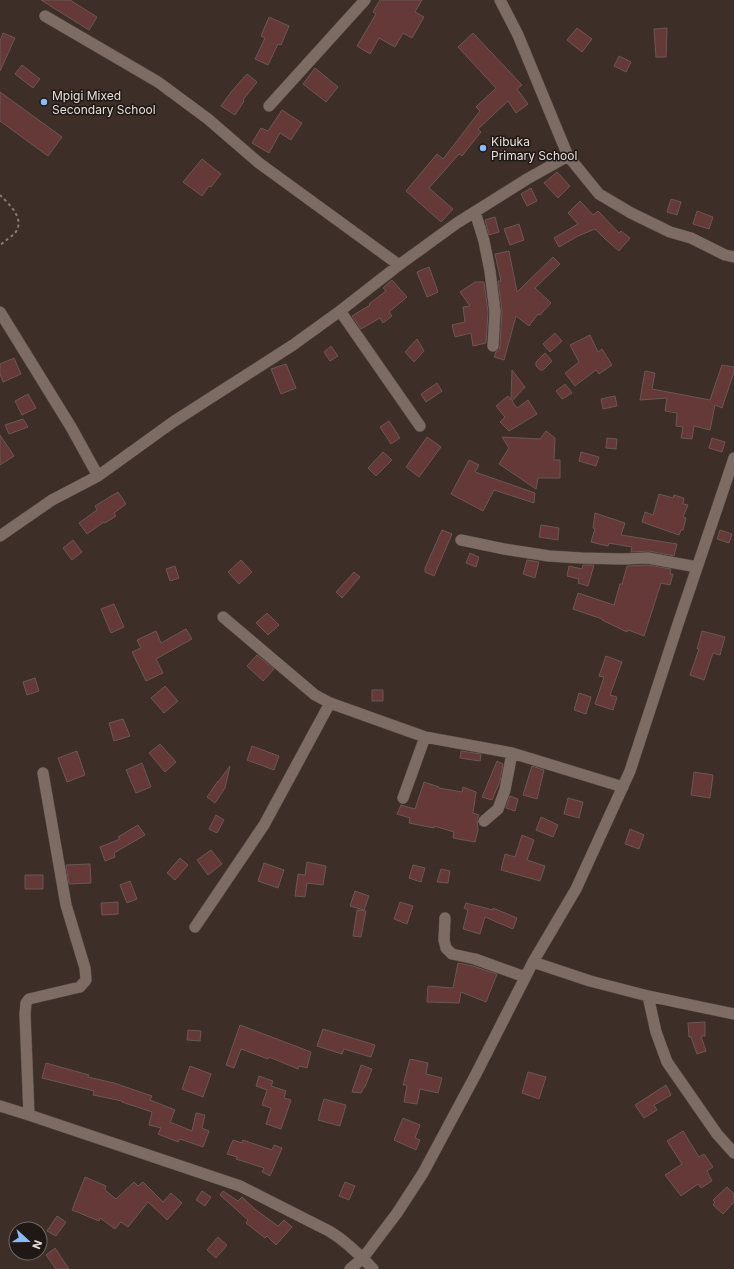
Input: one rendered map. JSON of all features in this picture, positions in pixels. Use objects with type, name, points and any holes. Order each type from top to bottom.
[{"type":"street","points":[[269,106],[365,0]]},
{"type":"street","points":[[500,0],[518,35],[568,156],[599,194],[620,208],[670,232],[691,238],[725,255],[734,257]]},
{"type":"street","points":[[45,16],[158,82],[208,119],[259,163],[399,265]]},
{"type":"street","points":[[0,536],[52,500],[98,476],[173,422],[293,345],[457,223],[527,179],[568,156]]},
{"type":"street","points":[[475,212],[484,241],[490,271],[495,312],[493,346]]},
{"type":"street","points":[[340,311],[420,426]]},
{"type":"street","points":[[0,312],[71,427],[98,476]]},
{"type":"street","points":[[350,1269],[363,1258],[397,1213],[423,1173],[476,1074],[533,962],[576,889],[630,771],[734,458]]},
{"type":"street","points":[[461,540],[549,556],[622,559],[648,558],[697,567]]},
{"type":"street","points":[[223,617],[315,695],[330,703],[425,737],[512,753],[623,787]]},
{"type":"street","points":[[195,928],[264,826],[330,703]]},
{"type":"street","points":[[403,798],[425,737]]},
{"type":"street","points":[[484,821],[498,809],[505,790],[512,753]]},
{"type":"street","points":[[29,1115],[24,1014],[26,1003],[29,999],[80,987],[86,980],[85,968],[66,905],[43,773]]},
{"type":"street","points":[[446,918],[444,940],[446,948],[452,954],[476,959],[525,977]]},
{"type":"street","points":[[533,962],[590,981],[648,996],[734,1014]]},
{"type":"street","points":[[648,996],[656,1032],[667,1062],[717,1134],[734,1153]]},
{"type":"street","points":[[0,1106],[240,1186],[329,1231],[340,1238],[373,1269]]},
{"type":"path","points":[[0,195],[14,209],[18,221],[16,232],[0,246]]},
{"type":"building","points":[[41,0],[70,0],[97,17],[89,30]]},
{"type":"building","points":[[380,0],[422,0],[415,12],[424,17],[412,38],[403,33],[395,47],[379,38],[370,54],[357,46],[376,14],[373,12]]},
{"type":"building","points":[[269,17],[289,26],[281,45],[278,44],[268,65],[255,59],[265,38],[261,36]]},
{"type":"building","points":[[577,28],[592,39],[582,52],[567,40]]},
{"type":"building","points":[[667,28],[666,57],[656,57],[654,29]]},
{"type":"building","points":[[3,33],[15,38],[0,71],[0,41]]},
{"type":"building","points":[[473,33],[522,85],[517,89],[528,104],[516,113],[508,101],[478,129],[481,132],[462,156],[459,154],[429,188],[453,209],[441,222],[406,191],[437,154],[443,159],[480,111],[476,107],[496,88],[458,47]]},
{"type":"building","points":[[619,56],[631,62],[626,72],[614,66]]},
{"type":"building","points":[[22,65],[40,79],[33,88],[15,74]]},
{"type":"building","points":[[315,68],[338,87],[326,102],[303,84]]},
{"type":"building","points":[[247,74],[257,82],[243,100],[244,101],[235,115],[221,106]]},
{"type":"building","points":[[0,92],[62,137],[48,156],[0,121]]},
{"type":"building","points":[[282,110],[302,123],[291,140],[280,133],[269,153],[252,143],[261,128],[268,131]]},
{"type":"building","points":[[202,159],[221,174],[211,187],[209,186],[202,196],[183,182]]},
{"type":"building","points":[[557,172],[570,186],[558,198],[544,183]]},
{"type":"building","points":[[531,188],[537,201],[527,206],[521,194]]},
{"type":"building","points":[[671,199],[681,202],[677,215],[667,212]]},
{"type":"building","points":[[580,201],[593,215],[598,211],[619,233],[621,231],[630,238],[619,251],[595,229],[578,236],[559,247],[554,238],[578,224],[568,213]]},
{"type":"building","points":[[697,211],[713,217],[709,229],[693,224]]},
{"type":"building","points":[[495,217],[499,232],[489,235],[485,220]]},
{"type":"building","points":[[519,224],[524,240],[510,245],[504,229]]},
{"type":"building","points":[[509,251],[517,292],[553,257],[560,264],[535,288],[551,303],[540,315],[538,314],[529,326],[516,316],[504,360],[494,357],[500,346],[502,312],[498,281],[501,281],[495,254]]},
{"type":"building","points":[[429,267],[438,292],[427,297],[417,272]]},
{"type":"building","points":[[392,280],[407,297],[389,312],[392,316],[383,323],[380,318],[361,329],[352,316],[370,305],[369,304],[386,291],[383,288]]},
{"type":"building","points":[[475,282],[484,282],[488,312],[486,343],[473,346],[471,333],[455,337],[452,325],[465,322],[463,307],[470,306],[460,292]]},
{"type":"building","points":[[555,333],[562,341],[550,352],[543,344]]},
{"type":"building","points":[[590,335],[598,352],[602,349],[612,365],[599,374],[596,370],[575,386],[565,373],[579,362],[570,345]]},
{"type":"building","points":[[417,339],[424,351],[414,362],[405,352]]},
{"type":"building","points":[[331,346],[338,356],[330,361],[324,352]]},
{"type":"building","points":[[545,353],[552,361],[543,370],[540,370],[536,366],[536,362]]},
{"type":"building","points":[[14,358],[21,374],[3,382],[0,374],[0,364]]},
{"type":"building","points":[[286,364],[296,388],[281,394],[271,369]]},
{"type":"building","points":[[722,365],[734,367],[734,372],[722,408],[715,405],[710,430],[694,426],[692,439],[681,438],[683,427],[676,426],[677,413],[665,411],[667,398],[640,400],[645,371],[655,373],[652,389],[710,400]]},
{"type":"building","points":[[512,370],[525,387],[512,401],[517,408],[528,400],[537,414],[509,431],[500,422],[505,417],[496,406],[508,396],[511,400]]},
{"type":"building","points":[[437,383],[442,391],[426,402],[421,394]]},
{"type":"building","points":[[565,384],[572,393],[562,399],[556,391]]},
{"type":"building","points":[[28,394],[36,408],[22,415],[15,401]]},
{"type":"building","points":[[615,396],[617,406],[603,409],[601,399]]},
{"type":"building","points":[[23,419],[28,427],[9,434],[5,425]]},
{"type":"building","points":[[389,421],[400,438],[391,444],[380,427]]},
{"type":"building","points":[[546,431],[555,438],[554,460],[560,460],[560,478],[538,478],[536,489],[499,464],[509,448],[502,437],[540,439]]},
{"type":"building","points":[[0,435],[14,456],[0,465]]},
{"type":"building","points":[[427,437],[441,447],[419,477],[406,467]]},
{"type":"building","points":[[607,438],[617,439],[616,449],[606,448]]},
{"type":"building","points":[[712,438],[725,442],[722,452],[709,448]]},
{"type":"building","points":[[383,452],[392,460],[376,476],[368,468]]},
{"type":"building","points":[[581,452],[599,457],[596,466],[579,461]]},
{"type":"building","points":[[469,460],[479,465],[475,472],[535,493],[534,503],[494,490],[483,511],[451,494]]},
{"type":"building","points":[[118,492],[126,504],[114,513],[116,516],[105,523],[104,522],[87,534],[79,523],[97,510],[95,506]]},
{"type":"building","points":[[659,494],[673,498],[674,495],[684,498],[683,504],[688,505],[683,517],[686,518],[683,530],[681,530],[679,535],[642,522],[645,512],[653,515]]},
{"type":"building","points":[[595,513],[625,523],[621,535],[677,544],[674,556],[649,551],[631,552],[632,547],[609,543],[608,546],[591,542],[595,529],[593,528]]},
{"type":"building","points":[[541,525],[559,528],[558,540],[539,537]]},
{"type":"building","points":[[442,530],[452,534],[434,576],[425,572],[425,568]]},
{"type":"building","points":[[720,530],[732,534],[729,543],[717,539]]},
{"type":"building","points":[[73,540],[82,552],[72,560],[63,548]]},
{"type":"building","points":[[470,553],[479,557],[476,567],[466,563]]},
{"type":"building","points":[[241,560],[252,572],[239,584],[228,572]]},
{"type":"building","points":[[527,560],[539,562],[535,578],[523,574]]},
{"type":"building","points":[[583,565],[594,565],[588,586],[578,583],[579,579],[567,576],[569,566],[582,569]]},
{"type":"building","points":[[648,565],[671,569],[670,574],[673,574],[670,585],[661,583],[644,636],[628,630],[627,632],[602,619],[573,609],[578,593],[614,605],[627,566]]},
{"type":"building","points":[[175,566],[179,578],[170,581],[166,569]]},
{"type":"building","points":[[354,572],[360,577],[342,598],[336,592]]},
{"type":"building","points":[[114,604],[124,627],[111,633],[101,609]]},
{"type":"building","points":[[267,613],[279,625],[268,635],[256,623]]},
{"type":"building","points":[[186,629],[192,639],[156,659],[163,673],[146,681],[132,652],[141,648],[137,640],[156,631],[161,643]]},
{"type":"building","points":[[702,631],[725,637],[720,655],[713,653],[704,680],[690,675],[699,649],[697,649]]},
{"type":"building","points":[[257,655],[274,669],[263,681],[247,666]]},
{"type":"building","points":[[606,656],[622,662],[610,695],[617,697],[613,710],[595,704],[604,677],[599,676]]},
{"type":"building","points":[[35,678],[39,691],[27,695],[23,682]]},
{"type":"building","points":[[165,686],[178,701],[164,713],[151,698]]},
{"type":"building","points":[[372,690],[383,690],[383,701],[372,701]]},
{"type":"building","points":[[579,693],[591,697],[586,714],[574,710]]},
{"type":"building","points":[[123,719],[130,736],[114,741],[109,723]]},
{"type":"building","points":[[160,744],[176,762],[165,772],[149,753]]},
{"type":"building","points":[[252,746],[279,756],[274,770],[247,760]]},
{"type":"building","points":[[77,751],[85,775],[67,782],[58,758]]},
{"type":"building","points":[[461,751],[481,754],[480,761],[460,758]]},
{"type":"building","points":[[497,761],[503,764],[500,781],[492,800],[482,797]]},
{"type":"building","points":[[142,763],[151,787],[136,793],[126,770]]},
{"type":"building","points":[[230,766],[225,788],[215,803],[207,797]]},
{"type":"building","points":[[532,766],[544,770],[537,799],[523,795]]},
{"type":"building","points":[[694,772],[713,775],[710,798],[691,795]]},
{"type":"building","points":[[424,782],[439,788],[462,792],[463,787],[476,792],[473,813],[479,815],[477,819],[478,830],[475,842],[453,838],[454,832],[434,826],[434,828],[409,823],[410,818],[397,814],[401,805],[415,809]]},
{"type":"building","points":[[510,796],[518,799],[515,811],[506,808]]},
{"type":"building","points":[[568,798],[583,802],[579,818],[564,814]]},
{"type":"building","points":[[216,815],[224,820],[217,833],[209,829]]},
{"type":"building","points":[[541,817],[558,825],[553,837],[536,830]]},
{"type":"building","points":[[138,825],[145,835],[114,853],[115,857],[105,861],[100,847],[120,839],[118,837]]},
{"type":"building","points":[[630,829],[644,835],[639,849],[625,844]]},
{"type":"building","points":[[522,835],[534,840],[527,860],[545,866],[540,881],[501,870],[505,854],[515,857]]},
{"type":"building","points":[[211,850],[222,864],[208,875],[197,860]]},
{"type":"building","points":[[180,858],[188,865],[175,880],[167,873]]},
{"type":"building","points":[[307,862],[326,866],[323,885],[307,883],[305,897],[295,896],[298,874],[305,875]]},
{"type":"building","points":[[264,863],[284,870],[278,888],[258,881]]},
{"type":"building","points":[[90,864],[91,883],[69,884],[66,865]]},
{"type":"building","points":[[413,865],[425,868],[421,882],[409,878]]},
{"type":"building","points":[[441,869],[450,871],[448,883],[437,882]]},
{"type":"building","points":[[25,875],[43,875],[43,889],[25,889]]},
{"type":"building","points":[[130,881],[137,899],[127,903],[120,885]]},
{"type":"building","points":[[355,891],[369,896],[364,910],[350,906]]},
{"type":"building","points":[[118,902],[118,914],[102,915],[101,903]]},
{"type":"building","points":[[400,902],[413,906],[407,924],[394,919]]},
{"type":"building","points":[[466,903],[493,910],[493,908],[517,918],[513,929],[485,917],[480,934],[463,929],[468,910],[464,908]]},
{"type":"building","points":[[357,910],[366,911],[361,937],[353,936]]},
{"type":"building","points":[[458,963],[497,974],[486,1002],[461,992],[459,1003],[427,1002],[428,986],[453,988]]},
{"type":"building","points":[[705,1022],[705,1036],[701,1036],[706,1051],[697,1054],[691,1037],[689,1037],[688,1023]]},
{"type":"building","points":[[240,1025],[311,1052],[307,1068],[299,1066],[298,1069],[269,1057],[268,1059],[241,1049],[234,1068],[226,1065]]},
{"type":"building","points":[[323,1029],[375,1045],[371,1057],[344,1049],[342,1054],[317,1046]]},
{"type":"building","points":[[188,1030],[201,1031],[200,1041],[187,1040]]},
{"type":"building","points":[[410,1059],[428,1063],[426,1074],[442,1078],[438,1093],[420,1089],[417,1104],[404,1102],[407,1085],[403,1085]]},
{"type":"building","points":[[46,1063],[89,1075],[88,1077],[114,1083],[152,1096],[150,1100],[175,1110],[170,1122],[192,1131],[196,1113],[205,1115],[202,1128],[209,1131],[203,1147],[180,1139],[178,1142],[158,1134],[161,1128],[149,1125],[152,1112],[122,1101],[93,1095],[94,1091],[42,1078]]},
{"type":"building","points":[[361,1065],[372,1069],[361,1093],[352,1092]]},
{"type":"building","points":[[190,1066],[211,1074],[203,1097],[182,1089]]},
{"type":"building","points":[[528,1072],[546,1077],[539,1099],[522,1093]]},
{"type":"building","points":[[259,1076],[273,1081],[271,1086],[286,1091],[284,1098],[291,1100],[281,1129],[266,1124],[271,1108],[262,1105],[267,1090],[256,1086]]},
{"type":"building","points":[[666,1085],[671,1095],[654,1105],[657,1110],[644,1118],[635,1105]]},
{"type":"building","points":[[324,1099],[346,1105],[340,1126],[318,1120]]},
{"type":"building","points":[[403,1118],[420,1125],[415,1138],[420,1140],[416,1150],[394,1140]]},
{"type":"building","points":[[683,1131],[699,1157],[704,1154],[713,1167],[707,1171],[712,1181],[701,1188],[698,1184],[681,1196],[665,1175],[682,1164],[667,1141]]},
{"type":"building","points":[[233,1140],[242,1143],[243,1140],[272,1150],[274,1145],[282,1148],[270,1176],[262,1172],[264,1168],[236,1159],[237,1157],[227,1154]]},
{"type":"building","points":[[85,1177],[106,1186],[105,1190],[116,1199],[134,1182],[138,1186],[143,1182],[163,1202],[171,1193],[182,1203],[167,1220],[148,1202],[128,1227],[121,1222],[115,1229],[100,1218],[99,1221],[72,1210]]},
{"type":"building","points":[[345,1182],[355,1186],[349,1200],[339,1196]]},
{"type":"building","points":[[727,1187],[734,1194],[734,1202],[723,1214],[713,1205],[715,1202],[713,1200]]},
{"type":"building","points":[[202,1191],[211,1197],[205,1206],[196,1200]]},
{"type":"building","points":[[223,1191],[238,1201],[242,1197],[256,1210],[278,1226],[284,1220],[292,1227],[276,1245],[267,1236],[265,1238],[246,1223],[248,1220],[220,1195]]},
{"type":"building","points":[[57,1216],[66,1222],[56,1236],[48,1232]]},
{"type":"building","points":[[218,1237],[227,1245],[216,1258],[207,1250]]},
{"type":"building","points":[[55,1248],[69,1269],[56,1269],[48,1258],[48,1253]]},
{"type":"place","name":"Mpigi Mixed Secondary School","points":[[44,102]]},
{"type":"place","name":"Kibuka Primary School","points":[[483,148]]}]
